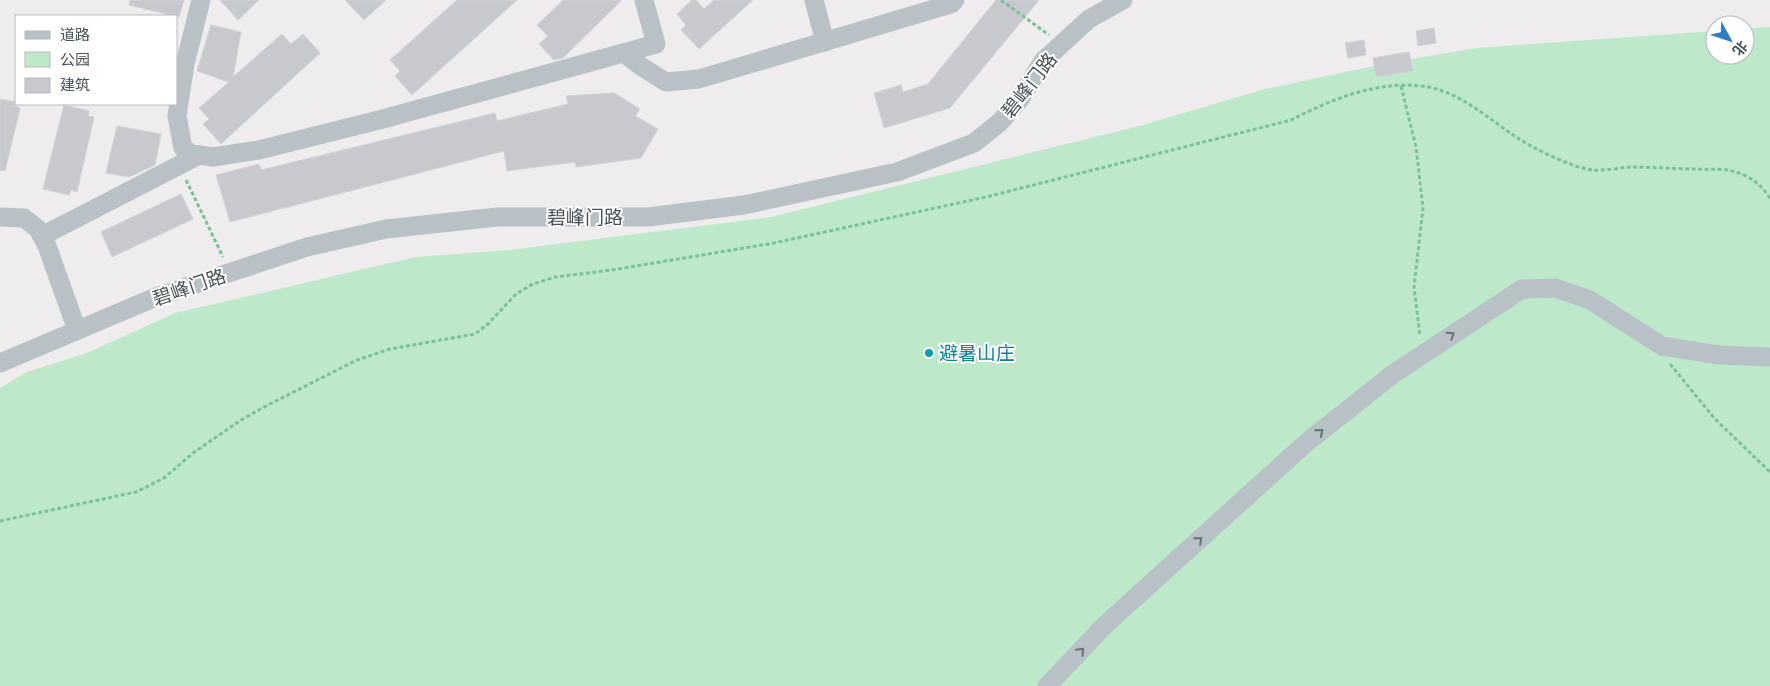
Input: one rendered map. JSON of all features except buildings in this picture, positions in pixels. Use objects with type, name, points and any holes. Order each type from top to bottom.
[{"type":"street","points":[[201,0],[185,64],[177,116],[183,148],[192,154],[213,157],[259,150],[388,118],[656,44],[644,0]]},
{"type":"street","points":[[814,0],[825,42]]},
{"type":"street","points":[[624,53],[666,82],[699,79],[951,4],[955,0]]},
{"type":"street","name":"碧峰门路","points":[[0,363],[156,297],[307,247],[386,229],[497,217],[648,218],[744,206],[897,172],[974,143],[1000,122],[1020,99],[1043,61],[1089,19],[1123,0]]},
{"type":"street","points":[[42,236],[199,155]]},
{"type":"street","points":[[0,217],[24,218],[38,229],[47,246],[77,330]]},
{"type":"street","points":[[1047,686],[1105,625],[1306,443],[1393,374],[1522,290],[1555,288],[1590,300],[1662,346],[1719,355],[1770,357]]},
{"type":"path","points":[[1002,0],[1062,45]]},
{"type":"path","points":[[0,520],[136,492],[164,478],[193,452],[241,420],[268,405],[357,360],[390,349],[475,334],[488,324],[516,294],[533,284],[555,277],[604,272],[774,243],[986,197],[1291,120],[1325,103],[1356,92],[1400,86],[1428,87],[1449,94],[1476,109],[1517,138],[1572,165],[1594,170],[1630,167],[1732,171],[1752,179],[1766,191],[1770,199]]},
{"type":"path","points":[[1400,86],[1416,147],[1423,208],[1414,287],[1423,354]]},
{"type":"path","points":[[179,166],[231,273]]},
{"type":"path","points":[[1667,360],[1715,419],[1770,472]]},
{"type":"green space","name":"避暑山庄","points":[[1770,27],[1770,686],[0,686],[0,388],[27,372],[87,353],[175,313],[416,257],[509,250],[771,217],[1143,125],[1265,89],[1374,66],[1373,58],[1409,52],[1411,59],[1476,48],[1705,32],[1705,65],[1755,65],[1755,28]]},
{"type":"place","name":"避暑山庄","points":[[929,353]]}]
